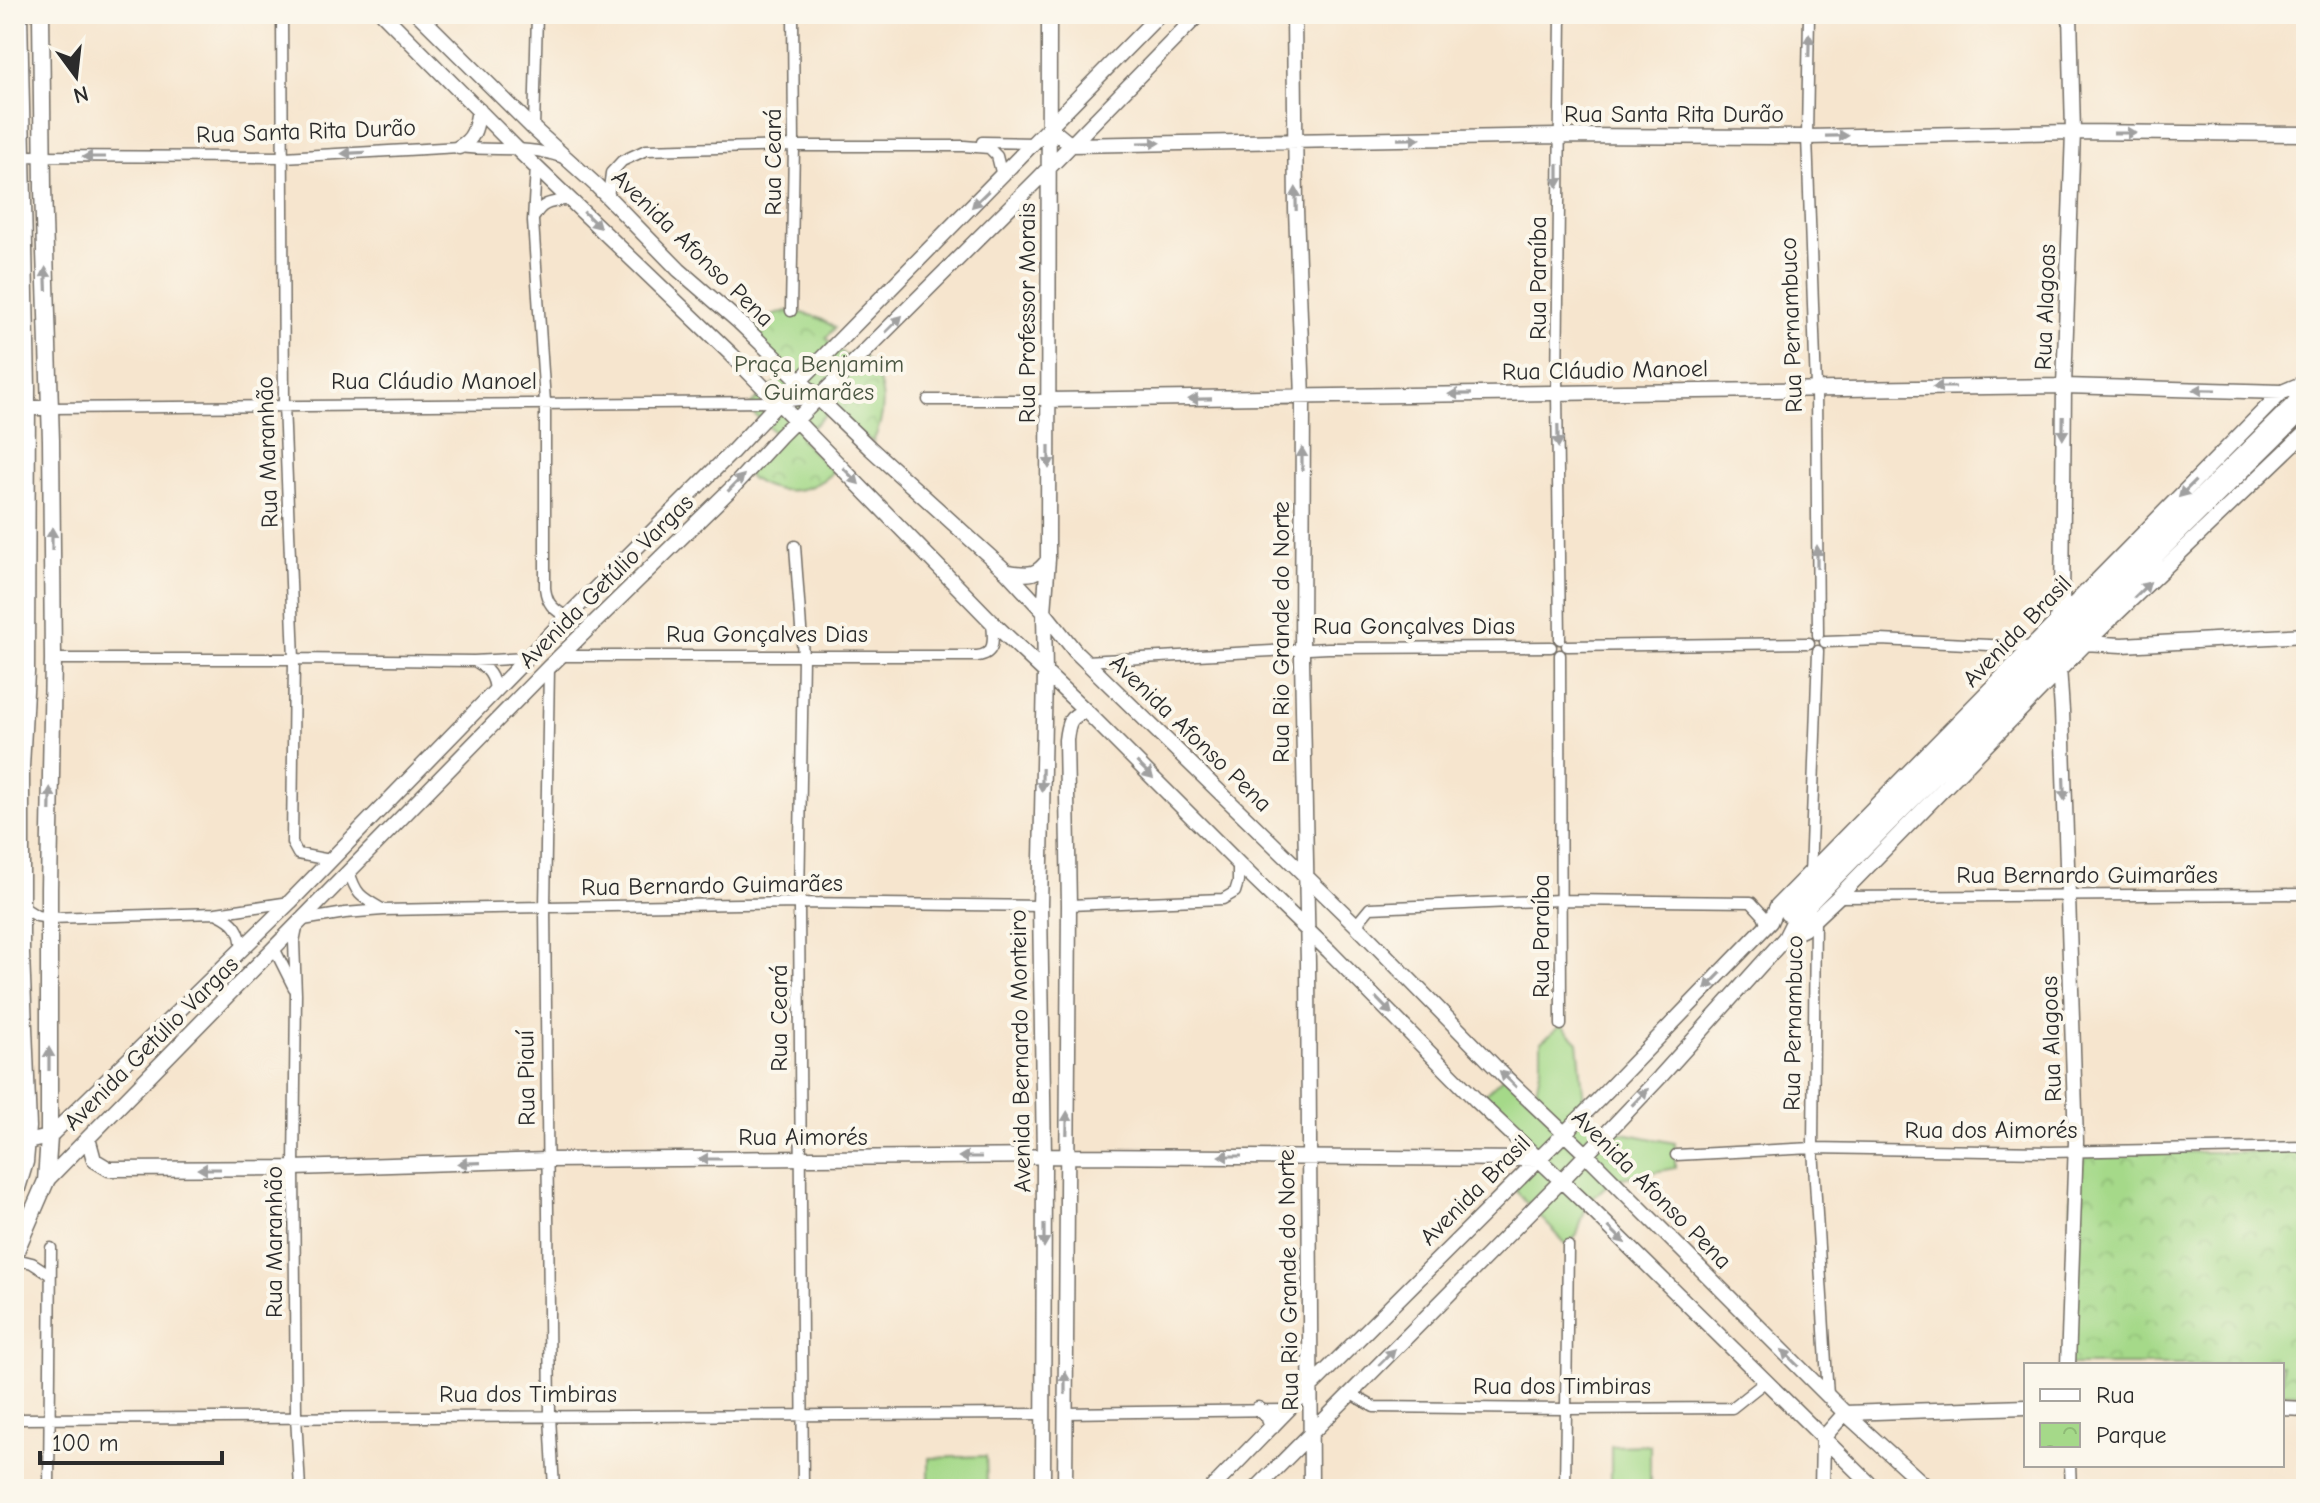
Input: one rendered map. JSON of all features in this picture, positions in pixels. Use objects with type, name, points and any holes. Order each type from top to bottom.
[{"type":"main road","points":[[14,1198],[21,1140],[17,948],[21,906],[19,14]]},
{"type":"main road","points":[[14,1255],[46,1181],[49,1137],[53,659],[41,14]]},
{"type":"main road","name":"Avenida Afonso Pena","points":[[383,14],[515,147],[779,402],[992,622],[1875,1489]]},
{"type":"main road","name":"Avenida Afonso Pena","points":[[418,14],[679,270],[1007,572],[1075,651],[1356,925],[1845,1413],[1929,1489]]},
{"type":"main road","name":"Rua Professor Morais","points":[[1044,612],[1048,559],[1049,14]]},
{"type":"main road","name":"Avenida Getúlio Vargas","points":[[21,1140],[49,1137],[290,902],[1160,14]]},
{"type":"main road","name":"Avenida Getúlio Vargas","points":[[46,1181],[549,667],[735,485],[1199,14]]},
{"type":"main road","name":"Rua Rio Grande do Norte","points":[[1294,14],[1303,398],[1302,653],[1308,963],[1311,1489]]},
{"type":"main road","name":"Rua Alagoas","points":[[2068,1363],[2076,1150],[2062,711],[2058,671],[2067,630],[2064,386],[2073,132],[2070,14]]},
{"type":"main road","points":[[459,147],[469,142],[475,131],[479,110]]},
{"type":"main road","points":[[1049,127],[1071,145]]},
{"type":"main road","name":"Rua Santa Rita Durão","points":[[1071,145],[1559,136],[1807,137],[2073,132],[2306,134]]},
{"type":"main road","name":"Avenida Brasil","points":[[1768,923],[1816,918],[1838,897],[2058,671],[2067,630],[2282,392],[2306,382]]},
{"type":"main road","name":"Rua Cláudio Manoel","points":[[1049,400],[2064,386],[2282,392]]},
{"type":"main road","name":"Avenida Brasil","points":[[1211,1489],[1768,923],[1777,906],[1812,887],[2306,388]]},
{"type":"main road","points":[[20,405],[49,408]]},
{"type":"main road","name":"Avenida Brasil","points":[[2067,630],[2305,409]]},
{"type":"main road","name":"Avenida Brasil","points":[[1256,1489],[1660,1077],[1785,938],[1812,887],[2033,647],[2067,630],[2303,438]]},
{"type":"main road","points":[[1007,572],[1029,575],[1041,570],[1048,559]]},
{"type":"main road","name":"Avenida Bernardo Monteiro","points":[[1043,1489],[1044,1157],[1040,906],[1044,612]]},
{"type":"main road","points":[[2067,630],[2122,645],[2306,635]]},
{"type":"main road","points":[[2035,695],[2062,711]]},
{"type":"main road","points":[[1042,740],[1066,740],[1068,722],[1074,715],[1085,711]]},
{"type":"main road","name":"Avenida Bernardo Monteiro","points":[[1065,1489],[1069,905],[1066,740]]},
{"type":"main road","points":[[290,902],[325,896]]},
{"type":"main road","points":[[1795,921],[1816,939]]},
{"type":"main road","points":[[242,949],[263,943],[275,950]]},
{"type":"main road","points":[[1308,963],[1314,954],[1329,951]]},
{"type":"main road","points":[[1483,1158],[1504,1147],[1506,1137],[1499,1123]]},
{"type":"main road","name":"Rua Aimorés","points":[[88,1138],[94,1160],[109,1169],[294,1168],[547,1160],[1067,1156],[1538,1159]]},
{"type":"main road","points":[[1310,1363],[1315,1367],[1329,1368]]},
{"type":"main road","points":[[1822,1489],[1823,1438],[1845,1413],[2024,1407]]},
{"type":"main road","points":[[2284,1408],[2306,1409]]},
{"type":"main road","points":[[1258,1409],[1268,1416],[1272,1427]]},
{"type":"main road","points":[[1287,1410],[1312,1431]]},
{"type":"street","name":"Rua Maranhão","points":[[282,14],[284,404],[294,659],[292,843],[298,854],[330,860]]},
{"type":"street","points":[[534,129],[537,14]]},
{"type":"street","name":"Rua Ceará","points":[[791,311],[793,14]]},
{"type":"street","name":"Rua Paraíba","points":[[1561,14],[1557,392],[1563,647],[1561,1025]]},
{"type":"street","name":"Rua Pernambuco","points":[[1809,14],[1807,137],[1816,388],[1820,643],[1812,887],[1816,918],[1813,1148],[1828,1396]]},
{"type":"street","points":[[964,146],[979,142],[1034,143]]},
{"type":"street","points":[[608,198],[611,173],[622,161],[646,150],[964,146],[989,148],[997,156],[1002,176]]},
{"type":"street","name":"Rua Santa Rita Durão","points":[[18,158],[284,157],[459,147],[515,147],[541,150],[567,159]]},
{"type":"street","points":[[536,166],[533,221],[545,402],[545,588],[547,600],[553,609],[567,617]]},
{"type":"street","points":[[533,221],[539,208],[547,203],[570,199]]},
{"type":"street","name":"Rua Cláudio Manoel","points":[[49,408],[779,402],[818,398]]},
{"type":"street","name":"Rua Cláudio Manoel","points":[[928,400],[1049,400]]},
{"type":"street","name":"Rua Ceará","points":[[795,546],[803,656],[799,903],[803,1489]]},
{"type":"street","name":"Rua Gonçalves Dias","points":[[561,656],[977,656],[991,651],[994,642],[992,622]]},
{"type":"street","points":[[1563,647],[1809,643],[1813,636],[1820,643],[1880,640],[2033,647]]},
{"type":"street","name":"Rua Gonçalves Dias","points":[[1086,661],[1302,653],[1328,648],[1551,647],[1555,654],[1563,647]]},
{"type":"street","points":[[53,659],[474,661],[526,658]]},
{"type":"street","points":[[474,661],[492,676],[495,691]]},
{"type":"street","name":"Rua Piauí","points":[[549,667],[545,907],[550,1416],[554,1489]]},
{"type":"street","points":[[1069,905],[1223,899],[1235,892],[1238,862]]},
{"type":"street","points":[[349,871],[354,890],[361,898],[383,910]]},
{"type":"street","points":[[1859,875],[1869,896]]},
{"type":"street","name":"Rua Bernardo Guimarães","points":[[1838,897],[2306,894]]},
{"type":"street","points":[[1356,925],[1370,908],[1560,900],[1751,902],[1768,923]]},
{"type":"street","points":[[21,906],[37,916],[49,918],[216,913],[290,902]]},
{"type":"street","name":"Rua Bernardo Guimarães","points":[[300,923],[345,913],[383,910],[799,903],[1040,906]]},
{"type":"street","points":[[216,913],[234,924],[240,933],[242,949]]},
{"type":"street","name":"Rua Maranhão","points":[[300,923],[294,942],[296,1416],[300,1489]]},
{"type":"street","name":"Rua Maranhão","points":[[275,950],[296,994]]},
{"type":"street","name":"Rua dos Aimorés","points":[[1676,1155],[1813,1148],[2076,1150],[2306,1147]]},
{"type":"street","points":[[1565,1489],[1568,1246]]},
{"type":"street","points":[[49,1489],[51,1248]]},
{"type":"street","points":[[14,1268],[24,1261],[49,1274]]},
{"type":"street","name":"Rua dos Timbiras","points":[[1351,1394],[1374,1407],[1732,1408],[1766,1381]]},
{"type":"street","points":[[1065,1413],[1287,1410]]},
{"type":"street","name":"Rua dos Timbiras","points":[[14,1419],[1043,1414]]},
{"type":"street","points":[[2070,1467],[2071,1489]]},
{"type":"green space","name":"Praça Benjamim Guimarães","points":[[786,311],[812,315],[835,328],[826,338],[847,357],[856,348],[879,381],[883,404],[873,442],[827,413],[800,439],[833,472],[798,490],[762,485],[740,469],[775,433],[747,408],[784,375],[749,324]]},
{"type":"green space","points":[[1561,1025],[1578,1042],[1585,1112],[1602,1129],[1675,1143],[1675,1168],[1612,1180],[1587,1204],[1577,1235],[1568,1246],[1511,1186],[1538,1159],[1478,1101],[1504,1076],[1534,1101],[1541,1065],[1541,1042]]},
{"type":"green space","points":[[2088,1152],[2306,1152],[2306,1393],[2284,1393],[2284,1363],[2068,1363],[2072,1159]]},
{"type":"green space","points":[[1650,1445],[1650,1489],[1611,1489],[1611,1446]]},
{"type":"green space","points":[[986,1456],[987,1485],[929,1486],[929,1458]]}]
